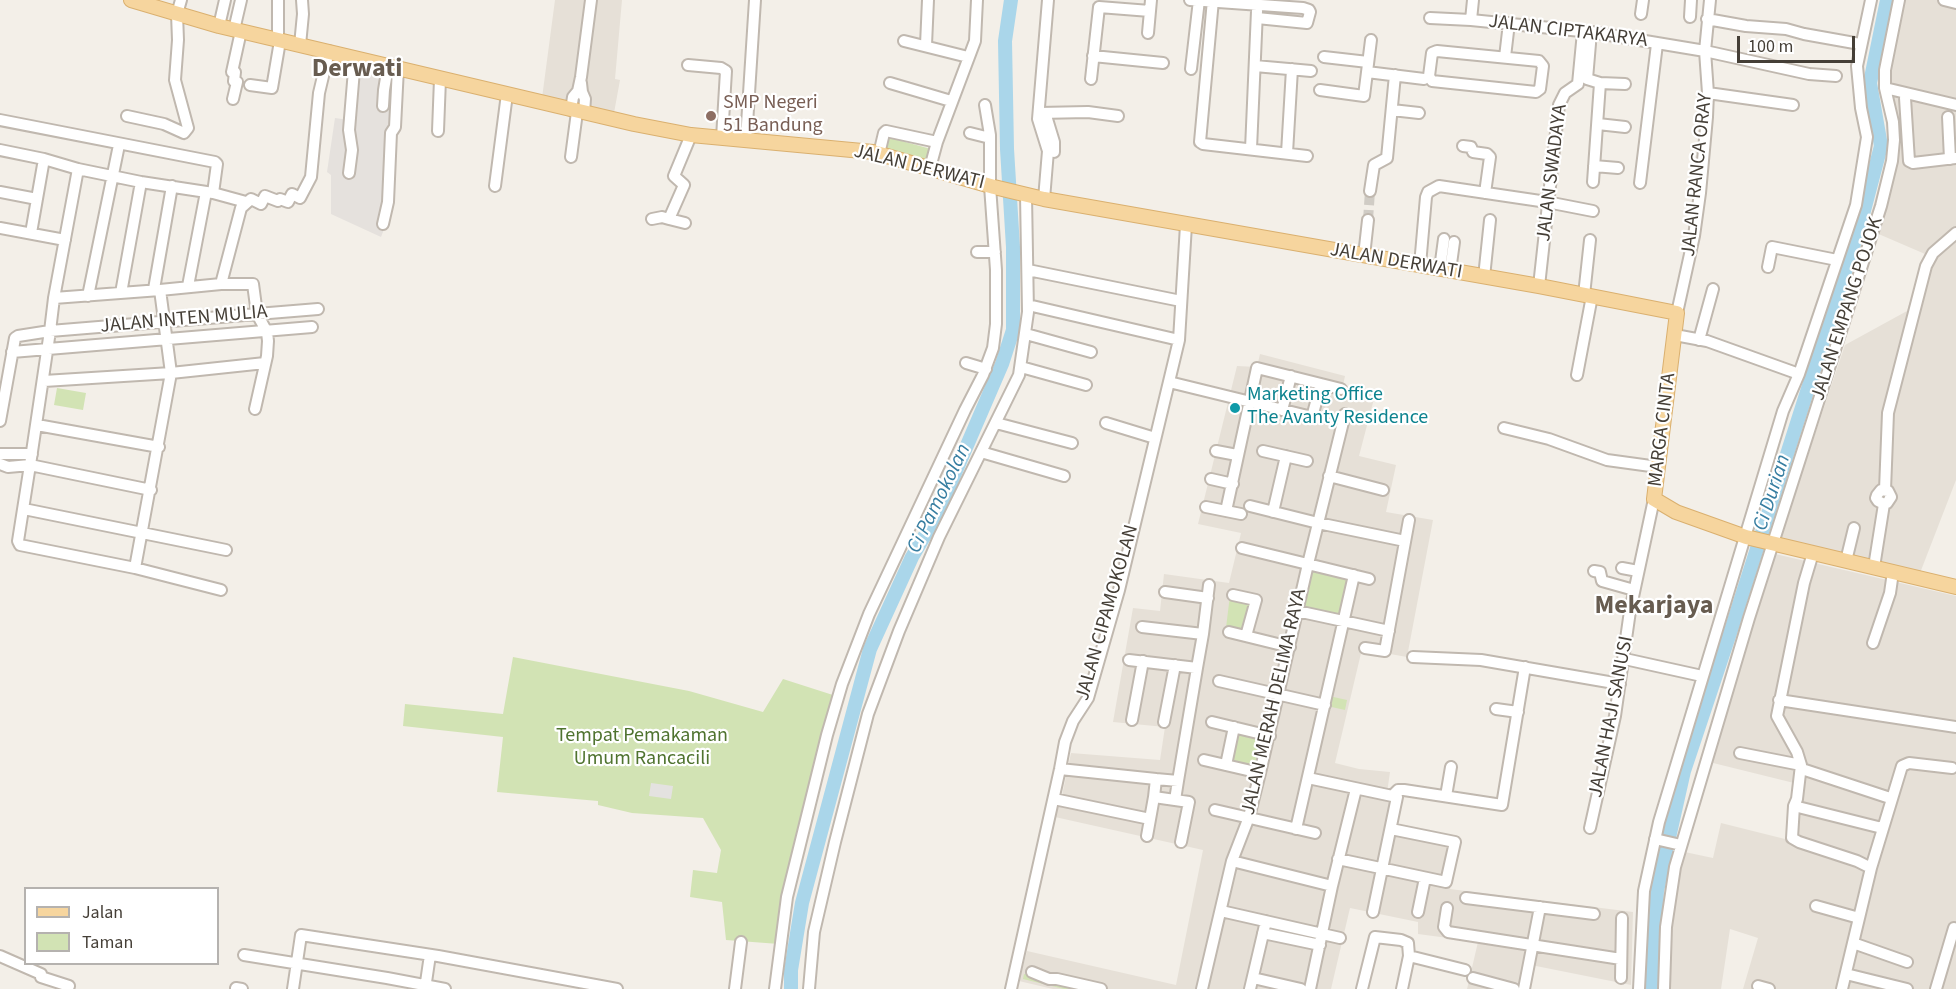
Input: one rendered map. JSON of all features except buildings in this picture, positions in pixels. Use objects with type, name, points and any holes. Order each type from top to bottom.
[{"type":"main road","name":"JALAN DERWATI","points":[[131,0],[219,26],[577,112],[691,135],[879,154],[1048,200],[1539,286],[1677,313]]},
{"type":"main road","name":"MARGA CINTA","points":[[1677,313],[1654,499],[1676,512],[1748,538],[1956,587]]},
{"type":"street","points":[[127,116],[164,124],[184,133],[188,128],[175,84],[177,14],[181,0]]},
{"type":"street","points":[[219,26],[225,0]]},
{"type":"street","points":[[233,99],[237,82],[234,81],[235,72],[232,72],[241,0]]},
{"type":"street","points":[[250,85],[272,88],[279,40],[279,0]]},
{"type":"street","points":[[300,45],[302,0]]},
{"type":"street","points":[[571,157],[577,112],[585,99],[581,77],[591,0]]},
{"type":"street","points":[[746,140],[755,0]]},
{"type":"street","points":[[926,45],[928,0]]},
{"type":"street","points":[[930,168],[951,101],[975,40],[978,0]]},
{"type":"street","points":[[1039,113],[1048,0]]},
{"type":"street","points":[[1191,69],[1196,0],[1303,8],[1310,12],[1307,23],[1257,18]]},
{"type":"street","points":[[1471,20],[1473,0]]},
{"type":"street","points":[[1641,14],[1643,0]]},
{"type":"street","points":[[1690,17],[1691,0]]},
{"type":"street","points":[[1639,989],[1644,891],[1702,676],[1748,538],[1783,411],[1799,374],[1856,205],[1867,148],[1857,66],[1871,0]]},
{"type":"street","name":"JALAN EMPANG POJOK","points":[[1664,989],[1666,927],[1679,844],[1769,543],[1881,206],[1892,161],[1893,122],[1885,88],[1885,70],[1899,0]]},
{"type":"street","points":[[1944,0],[1956,3]]},
{"type":"street","points":[[1212,1],[1200,141],[1203,144],[1307,156]]},
{"type":"street","name":"JALAN RANCA ORAY","points":[[1677,313],[1694,236],[1708,93],[1705,51],[1710,2]]},
{"type":"street","points":[[1091,79],[1100,4],[1150,6],[1148,33]]},
{"type":"street","points":[[1251,149],[1257,6]]},
{"type":"street","name":"JALAN CIPTAKARYA","points":[[1430,18],[1509,23],[1587,32],[1705,51],[1809,74],[1836,76]]},
{"type":"street","points":[[1707,19],[1746,26],[1786,29],[1860,44]]},
{"type":"street","points":[[1505,57],[1509,23]]},
{"type":"street","points":[[1587,32],[1587,79],[1600,83],[1625,84]]},
{"type":"street","name":"JALAN SWADAYA","points":[[1539,286],[1559,105],[1565,93],[1578,84],[1587,32]]},
{"type":"street","points":[[1320,90],[1364,96],[1371,40]]},
{"type":"street","points":[[904,42],[926,45],[968,57]]},
{"type":"street","points":[[1640,183],[1657,44]]},
{"type":"street","points":[[221,284],[239,211],[246,202],[252,199],[261,204],[265,196],[288,202],[292,194],[300,198],[308,183],[313,166],[319,93],[329,51]]},
{"type":"street","points":[[1437,51],[1505,57],[1542,63],[1544,67],[1540,90],[1536,92],[1434,82],[1429,76],[1432,53],[1437,51]]},
{"type":"street","points":[[1093,56],[1163,63]]},
{"type":"street","points":[[349,173],[352,150],[349,130],[355,57]]},
{"type":"street","points":[[1324,57],[1395,75],[1424,79]]},
{"type":"street","points":[[688,65],[721,68],[726,71],[722,138]]},
{"type":"street","points":[[1255,66],[1311,71]]},
{"type":"street","points":[[383,106],[393,67]]},
{"type":"street","points":[[383,224],[388,202],[391,133],[396,119],[393,67]]},
{"type":"street","points":[[1287,153],[1292,69]]},
{"type":"street","points":[[1370,191],[1374,165],[1387,158],[1395,75]]},
{"type":"street","points":[[438,131],[440,79]]},
{"type":"street","points":[[890,83],[951,101]]},
{"type":"street","points":[[1593,182],[1600,83]]},
{"type":"street","points":[[1885,88],[1956,105]]},
{"type":"street","points":[[1708,93],[1793,105]]},
{"type":"street","points":[[495,186],[507,94]]},
{"type":"street","points":[[1905,98],[1910,161],[1913,163],[1953,159],[1948,117]]},
{"type":"street","points":[[775,989],[787,897],[842,684],[869,614],[986,369],[993,348],[996,324],[995,252],[990,138],[985,105]]},
{"type":"street","points":[[1392,110],[1419,113]]},
{"type":"street","points":[[1039,113],[1088,112],[1118,116]]},
{"type":"street","points":[[1039,113],[1047,119],[1054,142],[1054,163],[1048,200]]},
{"type":"street","points":[[0,120],[216,163],[188,286]]},
{"type":"street","points":[[1598,124],[1625,126]]},
{"type":"street","points":[[879,154],[886,131],[937,142]]},
{"type":"street","points":[[970,133],[990,138]]},
{"type":"street","points":[[669,219],[684,185],[674,176],[691,135]]},
{"type":"street","points":[[88,296],[119,144]]},
{"type":"street","points":[[1463,146],[1472,147],[1473,152],[1487,154],[1490,157],[1485,193]]},
{"type":"street","points":[[0,150],[78,169],[141,182],[210,192],[246,202]]},
{"type":"street","points":[[31,233],[44,159]]},
{"type":"street","points":[[1594,166],[1618,168]]},
{"type":"street","points":[[78,169],[54,298],[44,381],[18,541],[20,545],[135,568],[220,590]]},
{"type":"street","points":[[121,293],[141,182]]},
{"type":"street","points":[[135,568],[171,373],[157,290],[172,186]]},
{"type":"street","points":[[1420,265],[1425,204],[1428,192],[1438,186],[1593,211]]},
{"type":"street","points":[[0,192],[37,199]]},
{"type":"street","points":[[809,989],[817,921],[868,714],[899,631],[934,548],[1015,386],[1021,367],[1028,305],[1023,194]]},
{"type":"street","points":[[652,219],[662,217],[685,223]]},
{"type":"street","points":[[1365,256],[1368,220]]},
{"type":"street","points":[[1484,277],[1490,220]]},
{"type":"street","name":"JALAN CIPAMOKOLAN","points":[[1011,989],[1064,770],[1068,731],[1088,698],[1116,600],[1179,340],[1181,301],[1191,226]]},
{"type":"street","points":[[0,228],[65,240]]},
{"type":"street","points":[[1874,567],[1884,504],[1876,498],[1878,492],[1885,490],[1888,413],[1926,266],[1933,253],[1956,233]]},
{"type":"street","points":[[1577,375],[1588,295],[1590,240]]},
{"type":"street","points":[[1445,270],[1449,241]]},
{"type":"street","points":[[1768,267],[1772,247],[1837,260]]},
{"type":"street","points":[[977,252],[995,252]]},
{"type":"street","points":[[1028,270],[1181,301]]},
{"type":"street","points":[[54,298],[188,286],[253,284],[257,314],[267,332],[268,349],[255,408]]},
{"type":"street","points":[[1699,340],[1713,289]]},
{"type":"street","points":[[1028,305],[1179,340]]},
{"type":"street","name":"JALAN INTEN MULIA","points":[[312,327],[12,352],[18,336],[50,331],[318,309]]},
{"type":"street","points":[[1026,334],[1091,352]]},
{"type":"street","points":[[1675,335],[1734,350],[1799,374]]},
{"type":"street","points":[[0,421],[12,352]]},
{"type":"street","points":[[44,381],[171,373],[265,363]]},
{"type":"street","points":[[966,363],[986,369]]},
{"type":"street","points":[[1021,367],[1086,385]]},
{"type":"street","points":[[1226,511],[1257,368],[1341,389]]},
{"type":"street","points":[[1282,410],[1290,376]]},
{"type":"street","points":[[1169,381],[1312,417],[1321,384]]},
{"type":"street","name":"JALAN MERAH DELIMA RAYA","points":[[1202,989],[1232,861],[1249,818],[1270,736],[1297,611],[1345,414]]},
{"type":"street","points":[[996,423],[1072,442]]},
{"type":"street","points":[[1106,423],[1155,438]]},
{"type":"street","points":[[37,425],[159,447]]},
{"type":"street","points":[[1504,428],[1549,439],[1607,460],[1658,467]]},
{"type":"street","points":[[1216,451],[1237,455]]},
{"type":"street","points":[[1263,451],[1307,461]]},
{"type":"street","points":[[981,453],[1064,476]]},
{"type":"street","points":[[0,454],[151,490]]},
{"type":"street","points":[[1273,512],[1286,456]]},
{"type":"street","points":[[0,464],[8,467],[31,460]]},
{"type":"street","points":[[1329,476],[1383,490]]},
{"type":"street","points":[[1211,478],[1233,484]]},
{"type":"street","name":"JALAN HAJI SANUSI","points":[[1590,828],[1605,764],[1625,659],[1634,590],[1654,499]]},
{"type":"street","points":[[1250,506],[1405,541]]},
{"type":"street","points":[[1206,507],[1241,514]]},
{"type":"street","points":[[24,509],[226,550]]},
{"type":"street","points":[[1365,648],[1385,651],[1409,520]]},
{"type":"street","points":[[1846,561],[1854,528]]},
{"type":"street","points":[[1242,548],[1369,579]]},
{"type":"street","points":[[1813,553],[1804,583],[1777,716],[1797,752],[1801,767],[1791,834],[1794,841],[1857,861],[1871,868]]},
{"type":"street","points":[[1622,568],[1638,571]]},
{"type":"street","points":[[1593,571],[1600,572],[1602,581],[1634,590]]},
{"type":"street","points":[[1873,643],[1890,593],[1893,572]]},
{"type":"street","points":[[1296,829],[1354,575]]},
{"type":"street","points":[[1175,800],[1209,585]]},
{"type":"street","points":[[1165,592],[1208,598]]},
{"type":"street","points":[[1233,594],[1256,600],[1246,636]]},
{"type":"street","points":[[1297,611],[1389,631]]},
{"type":"street","points":[[1142,627],[1203,634]]},
{"type":"street","points":[[1229,632],[1290,647]]},
{"type":"street","points":[[1413,657],[1456,658],[1525,667],[1620,684]]},
{"type":"street","points":[[1625,659],[1702,676]]},
{"type":"street","points":[[1129,660],[1197,668]]},
{"type":"street","points":[[1132,720],[1143,661]]},
{"type":"street","points":[[1164,722],[1175,665]]},
{"type":"street","points":[[1392,796],[1398,790],[1404,790],[1502,805],[1525,667]]},
{"type":"street","points":[[1219,681],[1325,705]]},
{"type":"street","points":[[1779,700],[1956,727]]},
{"type":"street","points":[[1496,709],[1518,712]]},
{"type":"street","points":[[1212,722],[1270,736]]},
{"type":"street","points":[[1226,765],[1234,728]]},
{"type":"street","points":[[1740,753],[1801,767],[1890,798]]},
{"type":"street","points":[[1204,760],[1260,773]]},
{"type":"street","points":[[1842,989],[1871,868],[1902,766],[1909,763],[1952,768]]},
{"type":"street","points":[[1446,796],[1451,767]]},
{"type":"street","points":[[1064,770],[1178,780]]},
{"type":"street","points":[[1308,778],[1397,797],[1373,912]]},
{"type":"street","points":[[1147,836],[1156,779]]},
{"type":"street","points":[[1310,989],[1338,859],[1356,789]]},
{"type":"street","points":[[1154,797],[1189,802],[1181,842]]},
{"type":"street","points":[[1057,800],[1150,819]]},
{"type":"street","points":[[1794,806],[1882,828]]},
{"type":"street","points":[[1215,810],[1315,833]]},
{"type":"street","points":[[1338,859],[1446,882],[1455,842],[1391,829]]},
{"type":"street","points":[[1658,840],[1679,844]]},
{"type":"street","points":[[1232,861],[1332,886]]},
{"type":"street","points":[[1418,912],[1425,878]]},
{"type":"street","points":[[1466,898],[1594,914]]},
{"type":"street","points":[[1816,906],[1859,918]]},
{"type":"street","points":[[1524,989],[1540,907]]},
{"type":"street","points":[[1447,908],[1444,927],[1448,932],[1488,938],[1533,949],[1621,959]]},
{"type":"street","points":[[1221,911],[1264,927],[1321,939],[1340,938]]},
{"type":"street","points":[[1621,978],[1622,918]]},
{"type":"street","points":[[1264,927],[1252,984],[1300,989]]},
{"type":"street","points":[[1936,989],[1954,928]]},
{"type":"street","points":[[1362,989],[1376,932],[1405,942],[1410,947],[1402,989]]},
{"type":"street","points":[[293,989],[301,935],[430,955],[584,986],[617,989]]},
{"type":"street","points":[[735,989],[741,942]]},
{"type":"street","points":[[1853,943],[1907,962]]},
{"type":"street","points":[[244,955],[386,983],[445,989]]},
{"type":"street","points":[[426,987],[430,955]]},
{"type":"street","points":[[0,956],[40,974],[41,977],[69,986]]},
{"type":"street","points":[[1409,956],[1514,989]]},
{"type":"street","points":[[1015,968],[1101,989]]},
{"type":"street","points":[[1846,974],[1907,989]]},
{"type":"shaded area","points":[[555,0],[622,0],[615,79],[620,80],[614,113],[542,98]]},
{"type":"shaded area","points":[[1895,0],[1956,0],[1956,480],[1920,573],[1780,538],[1845,345],[1907,311],[1925,254],[1867,229],[1887,165],[1889,131],[1878,73]]},
{"type":"shaded area","points":[[354,69],[397,79],[388,219],[381,237],[331,214],[331,175],[327,172],[335,118],[349,120]]},
{"type":"shaded area","points":[[1260,354],[1345,376],[1343,385],[1376,391],[1359,456],[1396,465],[1386,512],[1433,520],[1407,657],[1362,649],[1335,763],[1359,769],[1390,772],[1387,793],[1393,795],[1394,825],[1461,840],[1450,889],[1633,912],[1631,985],[1531,965],[1527,989],[1467,989],[1478,942],[1418,934],[1418,922],[1350,908],[1331,989],[1053,989],[1019,981],[1027,951],[1176,985],[1203,850],[1055,817],[1071,753],[1160,760],[1165,727],[1113,722],[1133,608],[1160,611],[1164,574],[1229,583],[1241,533],[1198,524],[1237,366],[1257,367]]},
{"type":"shaded area","points":[[1771,553],[1956,596],[1956,989],[1743,989],[1758,938],[1730,929],[1721,989],[1667,989],[1680,851],[1713,858],[1721,823],[1789,840],[1794,783],[1701,760]]},
{"type":"shaded area","points":[[651,783],[673,786],[671,799],[649,796]]},
{"type":"green space","points":[[887,137],[931,149],[928,161],[884,149]]},
{"type":"green space","points":[[57,388],[86,393],[83,410],[54,405]]},
{"type":"green space","points":[[1310,567],[1351,576],[1342,619],[1300,609]]},
{"type":"green space","points":[[1230,595],[1252,601],[1245,632],[1226,628]]},
{"type":"green space","name":"Tempat Pemakaman Umum Rancacili","points":[[513,657],[689,691],[763,712],[783,679],[836,696],[779,944],[726,940],[722,902],[690,897],[693,870],[717,873],[721,850],[703,818],[632,813],[598,805],[598,801],[497,792],[503,737],[403,726],[405,704],[503,714]]},
{"type":"green space","points":[[1329,696],[1347,700],[1345,710],[1327,706]]},
{"type":"green space","points":[[1237,732],[1266,738],[1258,770],[1229,763]]},
{"type":"green space","points":[[1024,974],[1085,989],[1064,989],[1023,979]]},
{"type":"waterway","name":"Ci Pamokolan","points":[[791,989],[791,970],[802,903],[870,649],[912,557],[937,515],[1002,364],[1013,330],[1013,247],[1007,149],[1005,41],[1011,0]]},
{"type":"waterway","name":"Ci Durian","points":[[1652,989],[1657,891],[1684,771],[1861,222],[1881,146],[1870,83],[1887,0]]},
{"type":"tunnel","points":[[1368,220],[1370,191]]},
{"type":"place","name":"SMP Negeri 51 Bandung","points":[[711,116]]},
{"type":"place","name":"Marketing Office The Avanty Residence","points":[[1235,408]]},
{"type":"district","name":"Derwati","points":[[357,70]]},
{"type":"district","name":"Mekarjaya","points":[[1654,607]]}]
